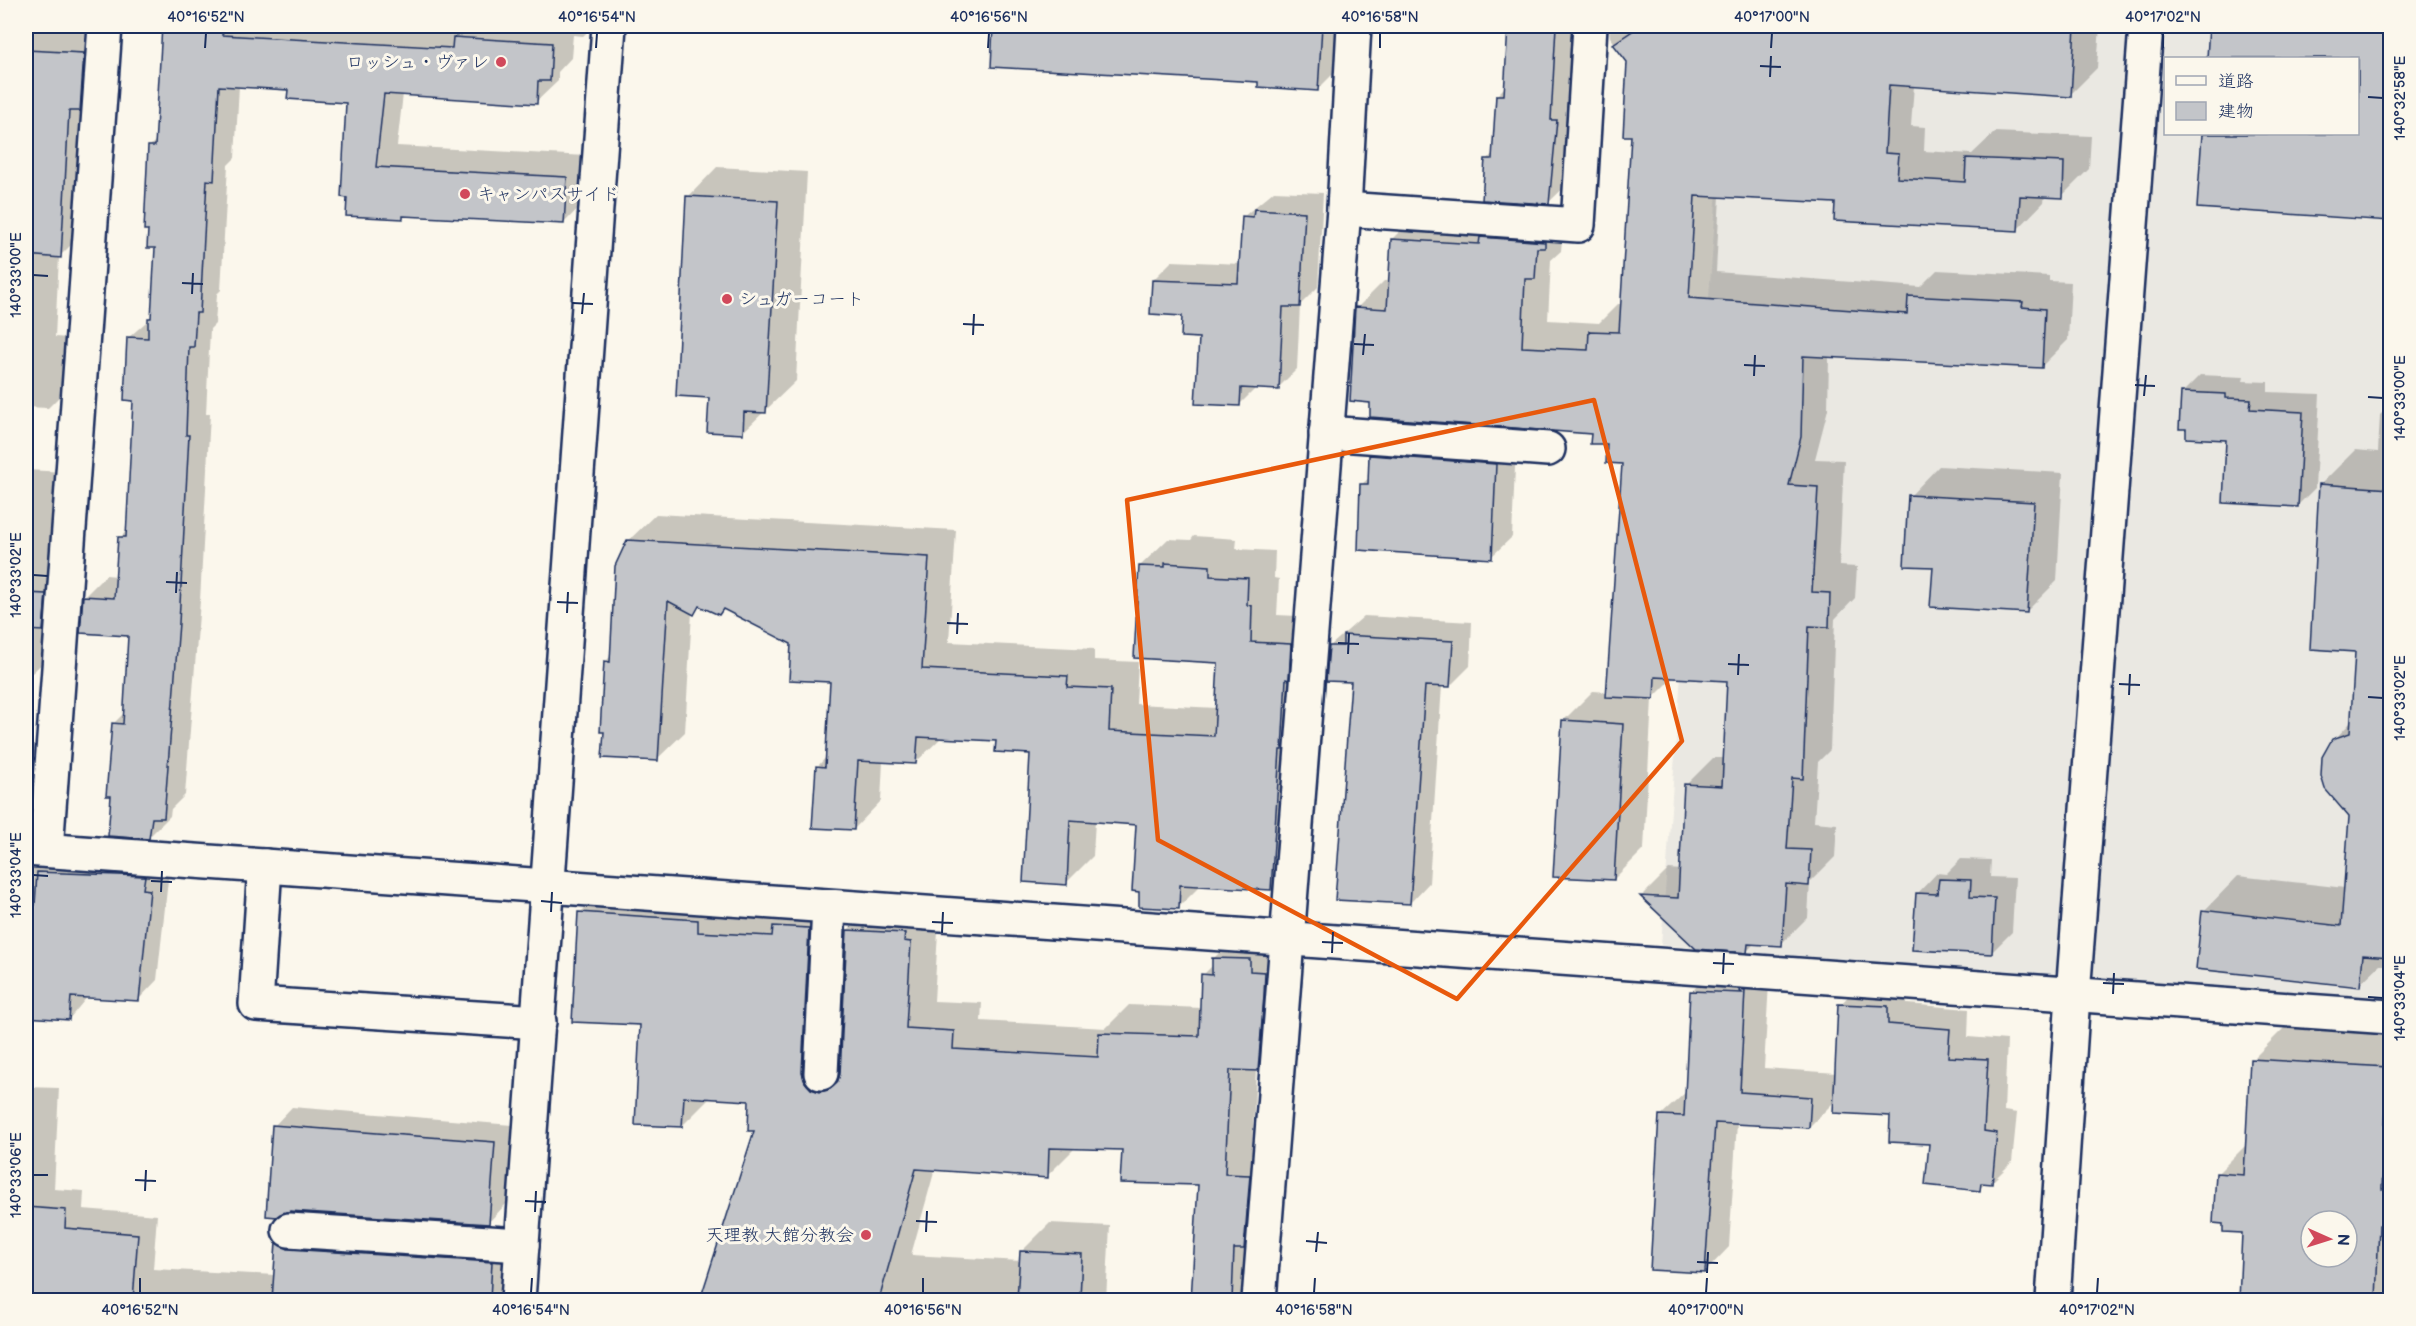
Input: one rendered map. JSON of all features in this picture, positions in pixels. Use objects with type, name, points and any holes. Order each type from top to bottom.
[{"type":"street","points":[[105,26],[36,849],[2391,1017]]},
{"type":"street","points":[[518,1300],[609,26]]},
{"type":"street","points":[[1259,1300],[1344,209],[1354,26]]},
{"type":"street","points":[[1344,209],[1578,225],[1590,26]]},
{"type":"street","points":[[2053,1300],[2073,995],[2146,26]]},
{"type":"street","points":[[1326,434],[1548,449]]},
{"type":"street","points":[[265,866],[256,1004],[538,1022]]},
{"type":"street","points":[[821,1073],[829,907]]},
{"type":"street","points":[[289,1230],[522,1245]]},
{"type":"highlighted area","points":[[1594,400],[1682,741],[1457,999],[1158,840],[1127,500]]},
{"type":"shaded area","points":[[1729,26],[2390,26],[2390,999],[2006,973],[1661,945]]},
{"type":"building","points":[[162,26],[223,26],[222,35],[452,48],[453,37],[552,43],[550,81],[538,81],[537,104],[384,94],[376,167],[567,177],[564,224],[403,216],[403,219],[346,216],[347,198],[341,197],[346,103],[287,99],[288,90],[219,86],[214,181],[207,180],[200,313],[196,313],[194,347],[189,347],[186,435],[189,435],[179,623],[164,818],[152,818],[149,839],[108,836],[111,796],[106,796],[112,723],[123,724],[128,636],[80,633],[83,596],[114,598],[118,537],[126,537],[133,401],[124,400],[127,337],[148,338],[148,318],[151,318],[155,248],[147,248],[148,230],[144,230],[148,146],[155,146]]},
{"type":"building","points":[[993,26],[1322,26],[1318,91],[1258,87],[1258,82],[991,67]]},
{"type":"building","points":[[1508,26],[1556,26],[1551,120],[1557,120],[1549,204],[1482,200],[1485,159],[1492,159],[1496,95],[1504,95]]},
{"type":"building","points":[[1640,26],[2075,26],[2071,97],[1889,85],[1885,153],[1899,154],[1897,178],[1965,182],[1966,158],[2064,162],[2063,198],[2020,196],[2018,231],[1834,221],[1835,203],[1695,196],[1689,298],[1907,314],[1908,296],[2023,302],[2022,307],[2045,309],[2042,368],[1803,356],[1801,437],[1789,485],[1818,487],[1812,592],[1830,593],[1829,627],[1809,626],[1803,779],[1792,778],[1787,849],[1811,850],[1809,886],[1786,884],[1782,946],[1748,944],[1747,953],[1696,949],[1640,896],[1678,898],[1684,784],[1722,786],[1727,681],[1655,677],[1654,699],[1606,697],[1622,464],[1606,463],[1607,444],[1590,444],[1591,434],[1370,417],[1370,403],[1350,401],[1355,307],[1387,309],[1391,239],[1479,244],[1480,237],[1545,242],[1545,248],[1537,248],[1535,279],[1525,279],[1522,347],[1588,350],[1589,331],[1619,332],[1631,136],[1623,136],[1627,62],[1613,44]]},
{"type":"building","points":[[2209,26],[2391,26],[2391,221],[2197,208],[2202,135],[2359,135],[2359,57],[2207,57]]},
{"type":"building","points":[[26,50],[84,53],[80,111],[69,111],[61,258],[26,255]]},
{"type":"building","name":"シュガーコート","points":[[686,196],[778,201],[766,413],[744,412],[743,434],[707,432],[709,398],[676,396]]},
{"type":"building","points":[[1254,209],[1305,212],[1300,307],[1283,307],[1279,390],[1241,388],[1240,406],[1195,404],[1199,338],[1181,337],[1182,316],[1150,314],[1152,280],[1238,283],[1242,216],[1253,217]]},
{"type":"building","points":[[2181,392],[2226,394],[2226,398],[2251,399],[2250,409],[2303,412],[2298,507],[2223,503],[2226,440],[2186,438],[2186,429],[2179,429]]},
{"type":"building","points":[[1369,455],[1496,464],[1492,559],[1358,550],[1360,484],[1368,484]]},
{"type":"building","points":[[2319,484],[2391,489],[2391,957],[2363,955],[2360,987],[2196,969],[2202,910],[2341,926],[2349,817],[2325,789],[2321,776],[2322,757],[2332,739],[2350,733],[2355,652],[2310,649]]},
{"type":"building","points":[[1908,495],[2034,502],[2027,613],[1930,607],[1933,567],[1904,566]]},
{"type":"building","points":[[627,540],[929,557],[922,669],[1068,676],[1067,687],[1111,689],[1109,731],[1214,736],[1218,663],[1134,658],[1139,566],[1165,567],[1165,563],[1210,566],[1210,576],[1248,578],[1247,605],[1252,606],[1251,642],[1291,644],[1289,680],[1286,679],[1282,750],[1280,750],[1271,890],[1180,885],[1179,909],[1139,907],[1139,892],[1132,891],[1136,825],[1070,820],[1067,885],[1023,882],[1030,754],[995,752],[996,741],[918,737],[916,764],[858,761],[854,830],[812,828],[816,766],[825,767],[830,682],[789,680],[791,644],[723,609],[719,615],[699,606],[694,615],[668,601],[658,761],[602,758],[604,732],[600,732],[604,661],[610,662],[615,566]]},
{"type":"building","points":[[26,593],[46,594],[43,631],[26,630]]},
{"type":"building","points":[[1343,635],[1453,641],[1450,687],[1425,686],[1410,904],[1335,900],[1351,682],[1326,681],[1329,646],[1343,646]]},
{"type":"building","points":[[1562,720],[1623,724],[1614,880],[1553,877]]},
{"type":"building","points":[[37,872],[145,876],[143,889],[150,890],[139,1001],[71,997],[69,1020],[26,1017],[28,948],[26,948],[26,904],[35,905]]},
{"type":"building","points":[[1939,879],[1971,880],[1970,897],[1995,898],[1992,954],[1912,950],[1916,893],[1937,894]]},
{"type":"building","points":[[578,912],[698,920],[698,932],[772,936],[773,926],[809,928],[802,1072],[805,1082],[811,1089],[820,1092],[830,1089],[837,1083],[840,1074],[847,930],[905,933],[904,941],[911,942],[906,1028],[954,1031],[953,1049],[1098,1057],[1099,1033],[1199,1036],[1201,974],[1212,975],[1212,958],[1250,959],[1250,971],[1265,972],[1264,995],[1258,1071],[1230,1070],[1225,1174],[1250,1175],[1244,1249],[1234,1249],[1232,1300],[1191,1300],[1198,1185],[1120,1183],[1122,1150],[1049,1148],[1048,1178],[916,1169],[879,1300],[700,1300],[754,1131],[748,1131],[749,1101],[684,1097],[682,1127],[635,1125],[640,1025],[572,1022]]},
{"type":"building","points":[[1738,989],[1745,990],[1740,1092],[1811,1097],[1809,1128],[1715,1123],[1705,1273],[1650,1270],[1659,1115],[1684,1116],[1690,991],[1742,993]]},
{"type":"building","points":[[1838,1004],[1888,1006],[1888,1024],[1950,1029],[1948,1057],[1988,1059],[1984,1131],[1997,1133],[1992,1184],[1981,1183],[1980,1191],[1925,1185],[1929,1144],[1889,1142],[1890,1116],[1833,1113]]},
{"type":"building","points":[[2250,1059],[2388,1067],[2382,1189],[2391,1189],[2391,1226],[2379,1225],[2376,1300],[2239,1300],[2242,1233],[2223,1232],[2223,1224],[2213,1223],[2216,1173],[2244,1175]]},
{"type":"building","points":[[272,1125],[495,1142],[489,1224],[290,1211],[277,1217],[266,1216]]},
{"type":"building","points":[[26,1207],[66,1210],[65,1228],[138,1234],[133,1300],[26,1300]]},
{"type":"building","points":[[276,1242],[288,1249],[492,1262],[490,1300],[272,1300]]},
{"type":"building","points":[[1020,1251],[1082,1254],[1080,1300],[1017,1300]]},
{"type":"place","name":"ロッシュ・ヴァレ","points":[[501,62]]},
{"type":"place","name":"キャンパスサイド","points":[[465,194]]},
{"type":"place","name":"シュガーコート","points":[[727,299]]},
{"type":"place","name":"天理教 大館分教会","points":[[866,1235]]}]
